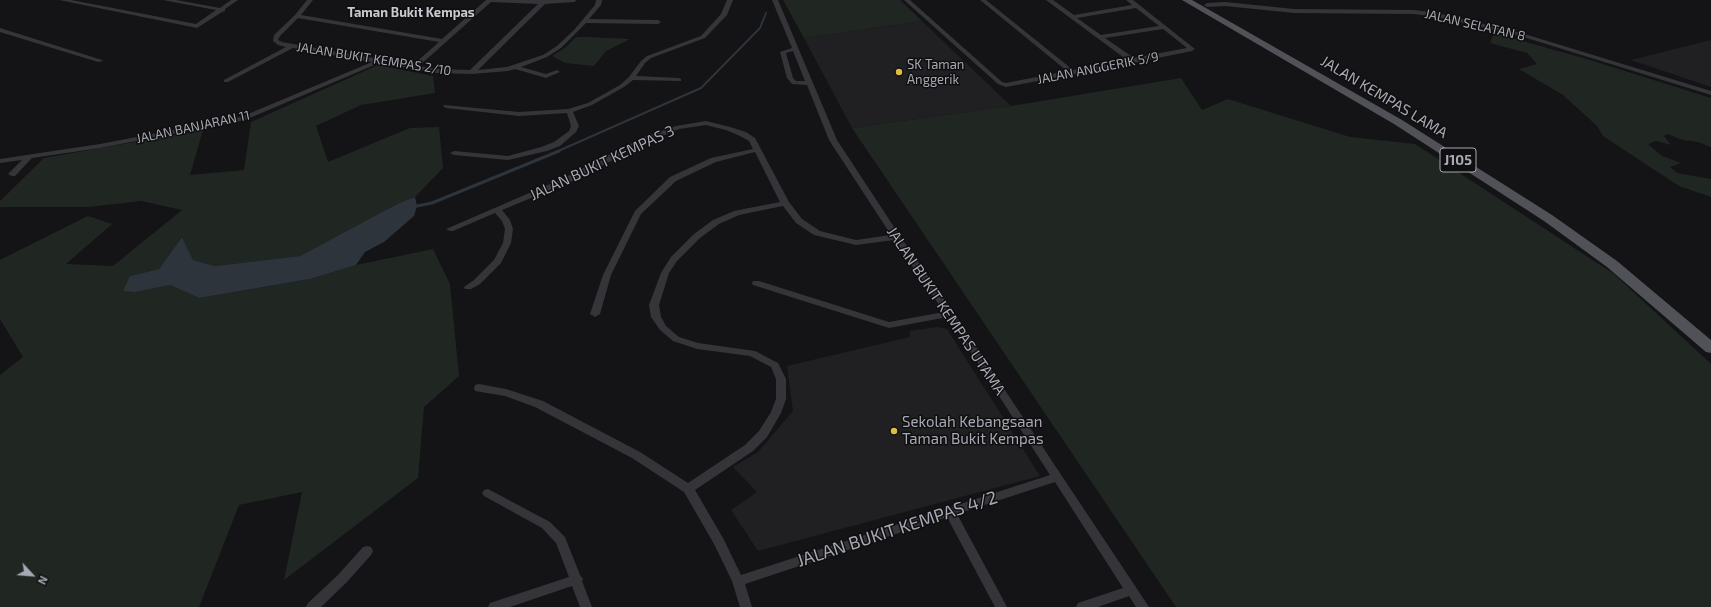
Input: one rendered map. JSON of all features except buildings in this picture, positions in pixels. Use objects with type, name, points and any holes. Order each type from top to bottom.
[{"type":"main road","name":"JALAN KEMPAS LAMA","points":[[1186,0],[1398,122],[1548,218],[1612,264],[1711,348]]},
{"type":"main road","name":"JALAN KEMPAS LAMA","points":[[1203,2],[1402,117],[1556,216],[1622,262],[1711,336]]},
{"type":"street","points":[[62,0],[197,26],[223,10],[235,0]]},
{"type":"street","points":[[166,0],[223,10]]},
{"type":"street","points":[[310,0],[297,16],[445,41]]},
{"type":"street","points":[[414,67],[490,0],[543,2],[574,0]]},
{"type":"street","name":"JALAN BUKIT KEMPAS 2/10","points":[[297,16],[277,35],[275,40],[280,44],[440,72],[472,72],[516,67],[545,56],[559,47],[598,5],[599,0]]},
{"type":"street","points":[[446,106],[519,114],[569,111],[590,104],[614,91],[631,78],[643,62],[649,57],[703,37],[724,14],[730,0]]},
{"type":"street","name":"JALAN BUKIT KEMPAS UTAMA","points":[[775,0],[833,140],[896,237],[950,314],[1143,607]]},
{"type":"street","name":"JALAN ANGGERIK 5/9","points":[[907,0],[1002,85],[1073,73],[1192,49],[1165,27]]},
{"type":"street","points":[[983,0],[1073,73]]},
{"type":"street","points":[[1049,0],[1133,61]]},
{"type":"street","points":[[1129,0],[1165,27]]},
{"type":"street","points":[[472,72],[543,2]]},
{"type":"street","name":"JALAN SELATAN 8","points":[[1203,2],[1294,11],[1414,12],[1448,17],[1519,34],[1711,93]]},
{"type":"street","points":[[1073,17],[1137,6]]},
{"type":"street","points":[[584,21],[658,22]]},
{"type":"street","points":[[1101,37],[1165,27]]},
{"type":"street","points":[[0,30],[100,62]]},
{"type":"street","points":[[226,81],[292,46]]},
{"type":"street","points":[[796,50],[783,52],[790,78],[794,83],[810,83]]},
{"type":"street","name":"JALAN BANJARAN 11","points":[[0,161],[100,146],[243,119],[377,62]]},
{"type":"street","name":"JALAN BUKIT KEMPAS 2/10","points":[[516,67],[546,76],[557,72]]},
{"type":"street","points":[[631,78],[679,80]]},
{"type":"street","points":[[454,153],[508,158],[544,149],[557,144],[572,132],[575,126],[569,111]]},
{"type":"street","name":"JALAN BUKIT KEMPAS 3","points":[[450,229],[561,183],[647,139],[678,127],[706,123],[728,128],[743,134],[752,140],[785,203],[799,221],[823,235],[856,243],[896,237]]},
{"type":"street","points":[[595,314],[607,275],[638,213],[672,179],[714,160],[756,150]]},
{"type":"street","points":[[12,174],[30,156]]},
{"type":"street","points":[[688,489],[749,448],[763,434],[776,413],[781,399],[781,379],[775,365],[752,353],[697,346],[676,339],[663,328],[656,317],[654,305],[658,290],[664,274],[674,260],[697,236],[716,222],[738,213],[785,203]]},
{"type":"street","points":[[468,287],[477,282],[498,261],[507,243],[510,230],[506,220],[497,210]]},
{"type":"street","points":[[756,283],[889,325],[950,314]]},
{"type":"street","points":[[479,388],[506,393],[539,404],[636,455],[688,489],[719,542],[738,581],[746,607]]},
{"type":"street","name":"JALAN BUKIT KEMPAS 4/2","points":[[738,581],[1056,476]]},
{"type":"street","points":[[488,493],[546,525],[562,540],[586,607]]},
{"type":"street","points":[[950,512],[1001,607]]},
{"type":"street","points":[[312,607],[342,579],[367,551]]},
{"type":"street","points":[[494,607],[576,579]]},
{"type":"street","points":[[1082,607],[1132,590]]},
{"type":"shaded area","points":[[783,0],[900,0],[922,21],[804,38]]},
{"type":"shaded area","name":"SK Taman Anggerik","points":[[922,21],[1011,106],[852,128],[804,38]]},
{"type":"shaded area","points":[[1494,33],[1590,60],[1711,98],[1711,147],[1698,142],[1683,140],[1667,134],[1664,136],[1671,145],[1656,141],[1648,144],[1662,156],[1681,163],[1670,167],[1677,173],[1711,179],[1711,197],[1679,186],[1603,136],[1597,126],[1563,95],[1519,69],[1537,64],[1527,53],[1490,43]]},
{"type":"shaded area","points":[[576,37],[630,39],[606,51],[594,66],[565,63],[552,56],[566,47]]},
{"type":"shaded area","points":[[1711,40],[1711,87],[1631,60]]},
{"type":"shaded area","points":[[378,65],[433,76],[435,93],[361,105],[316,126],[328,162],[410,128],[439,127],[443,168],[415,197],[399,203],[300,256],[215,266],[193,260],[182,237],[159,269],[130,276],[136,292],[170,285],[199,298],[310,279],[356,265],[433,249],[450,284],[459,376],[424,407],[418,478],[284,580],[302,492],[239,505],[199,607],[0,607],[0,375],[23,357],[0,319],[0,260],[88,216],[112,224],[66,264],[113,266],[182,210],[141,201],[89,207],[0,207],[0,201],[44,158],[203,130],[190,175],[244,170],[251,122]]},
{"type":"shaded area","points":[[1181,78],[1202,110],[1228,99],[1350,137],[1415,144],[1614,274],[1711,364],[1711,607],[1176,607],[852,128],[1011,106]]},
{"type":"shaded area","points":[[415,197],[417,206],[414,216],[384,242],[365,252],[356,265],[310,279],[199,298],[170,285],[136,292],[123,291],[130,276],[159,269],[182,237],[193,260],[215,266],[300,256],[399,203]]},
{"type":"shaded area","name":"Sekolah Kebangsaan Taman Bukit Kempas","points":[[937,327],[947,329],[1040,476],[758,551],[731,510],[757,492],[733,467],[758,452],[793,411],[787,366],[910,337],[910,331]]},
{"type":"waterway","points":[[556,152],[701,88],[760,28],[766,13]]},
{"type":"waterway","points":[[417,206],[432,203],[559,151]]},
{"type":"place","name":"SK Taman Anggerik","points":[[899,72]]},
{"type":"place","name":"Sekolah Kebangsaan Taman Bukit Kempas","points":[[894,431]]},
{"type":"district","name":"Taman Bukit Kempas","points":[[411,13]]}]
